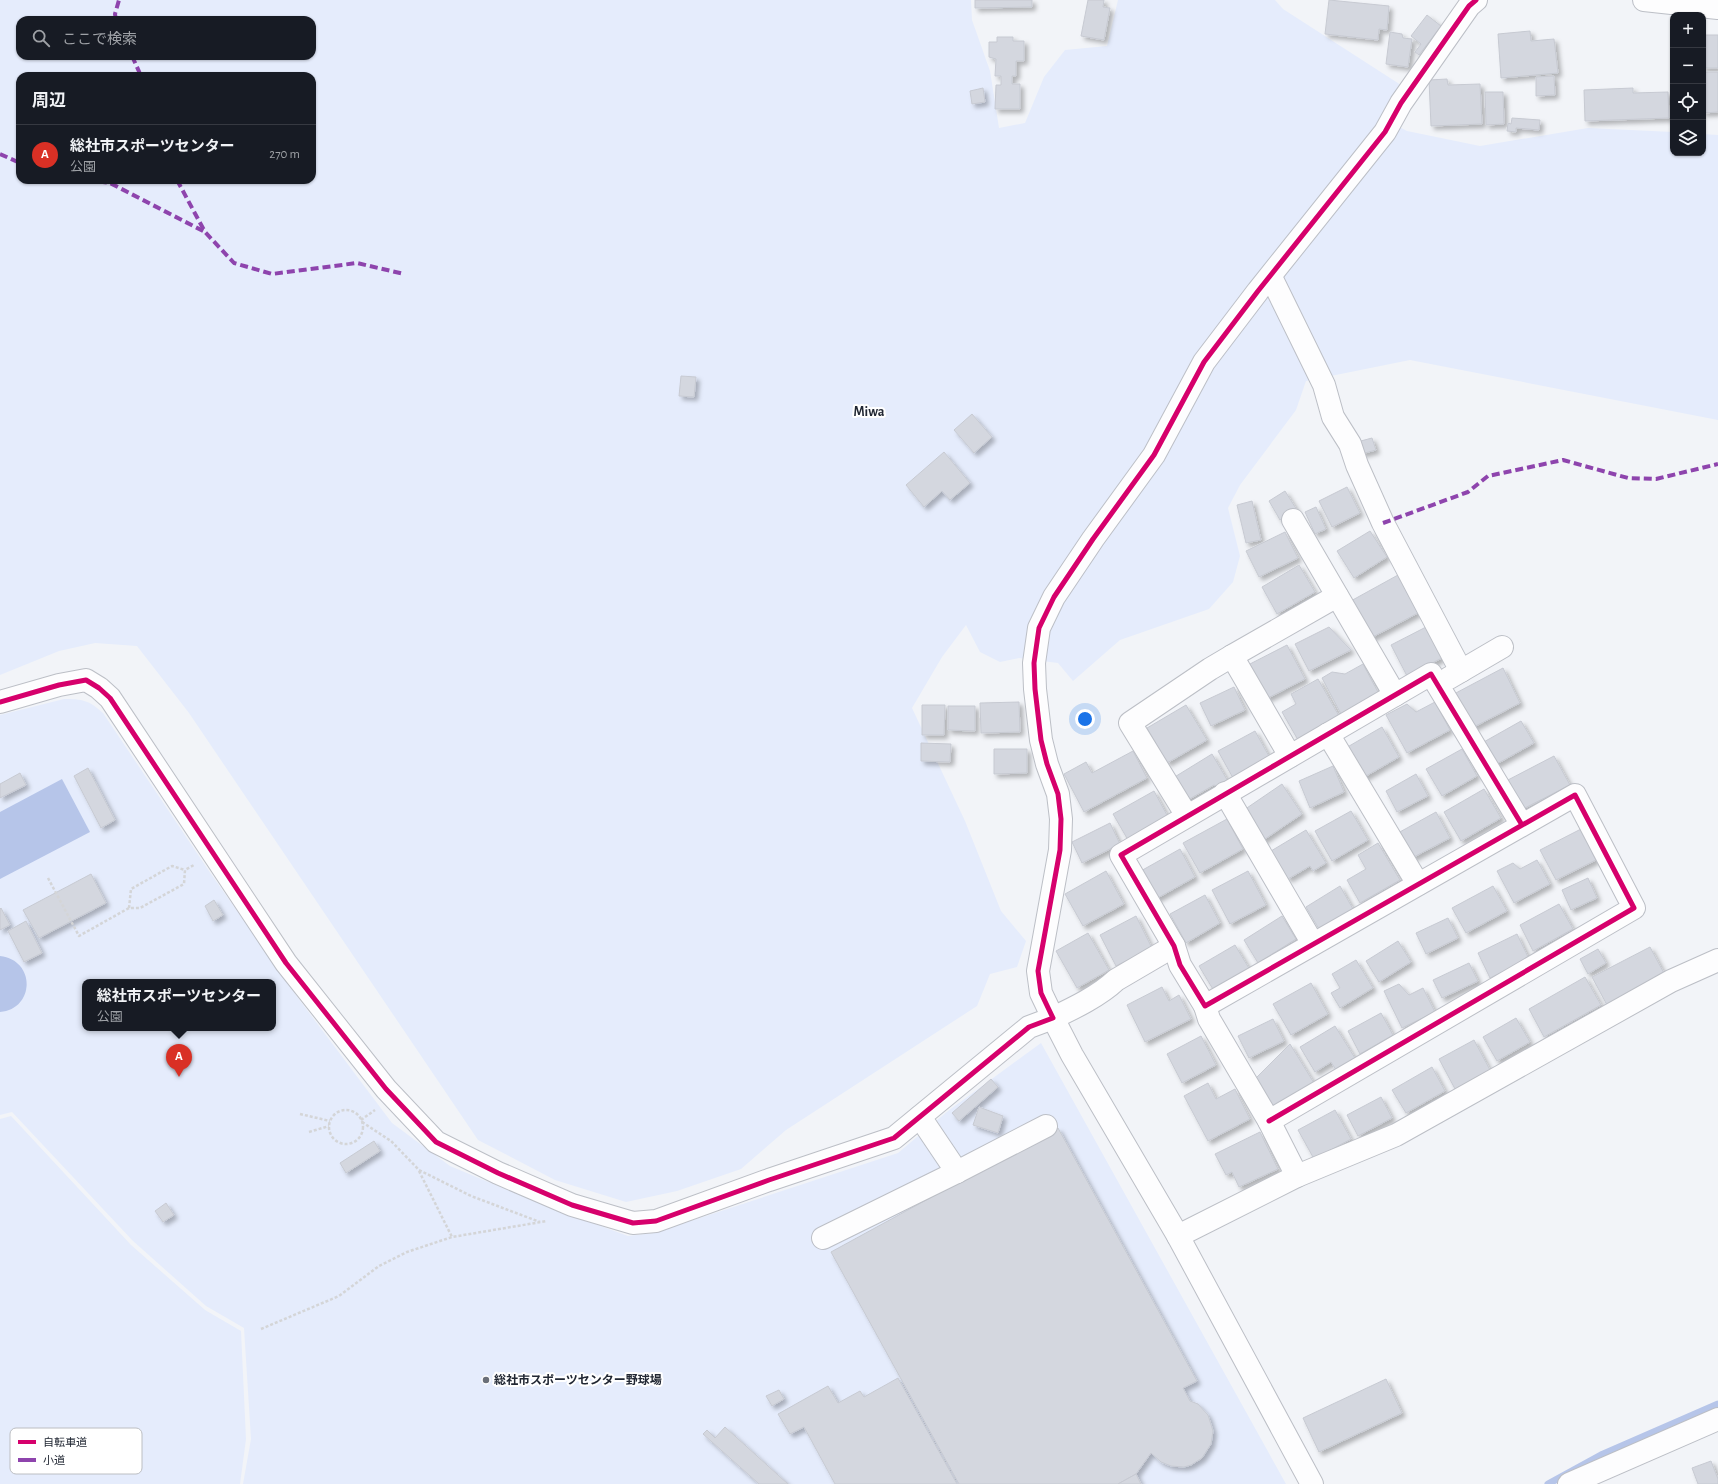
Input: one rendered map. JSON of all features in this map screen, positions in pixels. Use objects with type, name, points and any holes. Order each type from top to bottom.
[{"type":"street","points":[[1312,1484],[1178,1236],[1072,1055],[1052,1018],[1041,993],[1038,971],[1060,850],[1061,819],[1058,794],[1047,764],[1041,740],[1035,689],[1034,663],[1039,628],[1054,597],[1093,539],[1154,455],[1204,362],[1385,132],[1401,103],[1468,6],[1476,0]]},
{"type":"street","points":[[1644,0],[1718,8]]},
{"type":"street","points":[[1271,277],[1324,385],[1333,417],[1350,444],[1357,466],[1383,523],[1461,671]]},
{"type":"street","points":[[1292,520],[1395,695]]},
{"type":"street","points":[[1187,816],[1130,723],[1210,669],[1337,596]]},
{"type":"street","points":[[1438,684],[1502,647]]},
{"type":"street","points":[[1232,656],[1290,756]]},
{"type":"street","points":[[1296,1176],[1269,1121],[1209,1019],[1205,1006],[1180,965],[1174,946],[1120,855],[1431,674],[1522,825]]},
{"type":"street","points":[[0,702],[59,685],[86,680],[99,688],[110,698],[286,963],[386,1089],[436,1142],[498,1173],[562,1201],[633,1223],[656,1221],[769,1180],[894,1138],[1030,1027],[1069,1010],[1174,946]]},
{"type":"street","points":[[1328,734],[1418,884]]},
{"type":"street","points":[[1225,794],[1313,944]]},
{"type":"street","points":[[1205,1006],[1575,796],[1634,908],[1269,1121]]},
{"type":"street","points":[[1178,1236],[1296,1176],[1396,1135],[1671,981],[1718,960]]},
{"type":"street","points":[[920,1117],[957,1172]]},
{"type":"street","points":[[823,1238],[1046,1126]]},
{"type":"street","points":[[1569,1484],[1718,1419]]},
{"type":"path","points":[[130,908],[131,889],[172,866],[185,870],[213,854]]},
{"type":"path","points":[[48,878],[79,936],[130,908],[140,908],[184,884],[185,870]]},
{"type":"path","points":[[348,1110],[358,1115],[362,1122],[363,1131],[361,1136],[352,1143],[346,1145],[341,1144],[332,1137],[328,1126],[330,1121],[337,1113],[348,1110]]},
{"type":"path","points":[[300,1114],[330,1121]]},
{"type":"path","points":[[362,1122],[391,1141],[419,1170],[452,1237]]},
{"type":"path","points":[[309,1132],[328,1126]]},
{"type":"path","points":[[419,1170],[471,1196],[540,1222]]},
{"type":"path","points":[[260,1329],[339,1296],[379,1266],[407,1252],[452,1237],[546,1221],[562,1201]]},
{"type":"shaded area","points":[[0,0],[971,0],[972,20],[990,71],[999,128],[1025,123],[1044,77],[1065,50],[1107,46],[1118,0],[1275,0],[1283,9],[1404,87],[1384,119],[1407,131],[1480,146],[1588,128],[1670,132],[1670,156],[1706,156],[1706,134],[1718,135],[1718,420],[1410,360],[1306,381],[1296,410],[1240,485],[1228,508],[1240,556],[1233,582],[1209,609],[1120,640],[1073,681],[1058,663],[1019,658],[1000,662],[980,652],[966,625],[942,657],[912,708],[965,821],[1001,911],[1026,941],[1017,967],[990,974],[977,1006],[786,1130],[741,1169],[677,1191],[626,1202],[555,1180],[478,1140],[189,713],[137,646],[95,643],[59,651],[0,675]]},
{"type":"shaded area","points":[[64,699],[76,699],[94,705],[103,713],[209,871],[298,998],[392,1123],[450,1166],[544,1205],[628,1236],[654,1233],[898,1153],[948,1111],[1041,1043],[1286,1484],[243,1484],[251,1439],[244,1328],[206,1306],[133,1241],[12,1112],[0,1115],[0,715]]},
{"type":"shaded area","points":[[11,1116],[131,1245],[205,1310],[241,1331],[246,1439],[240,1484],[0,1484],[0,1119]]},
{"type":"water","points":[[62,779],[90,832],[0,879],[0,812]]},
{"type":"water","points":[[0,956],[12,959],[20,966],[25,975],[27,984],[25,994],[20,1003],[12,1009],[0,1012]]},
{"type":"building","points":[[975,0],[1032,0],[1032,7],[975,8]]},
{"type":"building","points":[[1088,0],[1104,0],[1103,7],[1110,8],[1104,40],[1081,36]]},
{"type":"building","points":[[1329,0],[1389,6],[1387,30],[1379,29],[1378,40],[1325,34]]},
{"type":"building","points":[[1427,15],[1441,26],[1419,55],[1415,52],[1421,44],[1411,36]]},
{"type":"building","points":[[1530,31],[1531,41],[1554,39],[1558,73],[1501,78],[1498,34]]},
{"type":"building","points":[[1390,32],[1402,34],[1403,38],[1412,39],[1408,67],[1386,64]]},
{"type":"building","points":[[1706,35],[1718,35],[1718,68],[1706,68]]},
{"type":"building","points":[[997,37],[1013,37],[1013,41],[1024,41],[1024,61],[1016,61],[1016,76],[1012,76],[1012,84],[1020,84],[1020,109],[995,109],[996,85],[1001,85],[1001,76],[995,76],[996,59],[989,57],[989,42],[997,42]]},
{"type":"building","points":[[1706,72],[1718,72],[1718,112],[1706,113]]},
{"type":"building","points":[[1554,76],[1555,95],[1536,96],[1536,77]]},
{"type":"building","points":[[1447,79],[1448,85],[1480,84],[1482,124],[1431,126],[1429,80]]},
{"type":"building","points":[[983,88],[985,102],[972,104],[970,91]]},
{"type":"building","points":[[1633,88],[1633,93],[1668,92],[1669,118],[1585,121],[1584,90]]},
{"type":"building","points":[[1485,92],[1503,92],[1504,124],[1486,125]]},
{"type":"building","points":[[1512,118],[1540,120],[1539,130],[1516,128],[1516,132],[1507,131],[1508,123],[1511,124]]},
{"type":"building","points":[[681,376],[696,377],[694,397],[679,396]]},
{"type":"building","points":[[972,414],[992,437],[974,453],[954,430]]},
{"type":"building","points":[[1372,438],[1376,450],[1361,454],[1357,442]]},
{"type":"building","points":[[944,452],[970,483],[950,500],[942,491],[924,507],[906,485]]},
{"type":"building","points":[[1347,487],[1360,513],[1332,527],[1319,501]]},
{"type":"building","points":[[1285,491],[1297,510],[1280,520],[1269,501]]},
{"type":"building","points":[[1252,501],[1261,540],[1246,543],[1237,505]]},
{"type":"building","points":[[1316,507],[1326,529],[1315,534],[1305,512]]},
{"type":"building","points":[[1370,531],[1387,557],[1354,578],[1337,551]]},
{"type":"building","points":[[1285,532],[1298,558],[1259,577],[1246,551]]},
{"type":"building","points":[[1299,565],[1315,592],[1277,614],[1262,587]]},
{"type":"building","points":[[1398,575],[1418,613],[1369,639],[1349,602]]},
{"type":"building","points":[[1329,627],[1351,650],[1309,671],[1295,644]]},
{"type":"building","points":[[1426,627],[1442,658],[1407,676],[1391,645]]},
{"type":"building","points":[[1287,645],[1305,679],[1266,699],[1248,665]]},
{"type":"building","points":[[1363,664],[1379,694],[1341,714],[1322,678],[1332,672],[1345,674]]},
{"type":"building","points":[[1503,668],[1520,703],[1472,728],[1454,694]]},
{"type":"building","points":[[1318,679],[1339,716],[1298,740],[1282,712],[1296,704],[1291,694]]},
{"type":"building","points":[[1234,687],[1245,710],[1211,726],[1200,703]]},
{"type":"building","points":[[1019,702],[1020,732],[981,733],[980,703]]},
{"type":"building","points":[[1435,702],[1450,730],[1407,753],[1386,715],[1407,704],[1416,712]]},
{"type":"building","points":[[922,705],[945,705],[944,735],[922,735]]},
{"type":"building","points":[[1186,705],[1207,740],[1167,763],[1147,728]]},
{"type":"building","points":[[948,706],[975,706],[975,731],[948,730]]},
{"type":"building","points":[[1521,721],[1534,743],[1495,765],[1482,743]]},
{"type":"building","points":[[1382,727],[1399,757],[1361,779],[1344,749]]},
{"type":"building","points":[[1255,731],[1270,758],[1233,778],[1218,751]]},
{"type":"building","points":[[921,743],[951,744],[950,762],[921,761]]},
{"type":"building","points":[[994,749],[1027,749],[1027,773],[994,774]]},
{"type":"building","points":[[1462,749],[1477,776],[1442,796],[1426,769]]},
{"type":"building","points":[[1133,751],[1147,778],[1084,812],[1064,774],[1086,762],[1092,773]]},
{"type":"building","points":[[1212,754],[1229,783],[1220,788],[1214,785],[1186,801],[1173,778]]},
{"type":"building","points":[[1554,756],[1570,785],[1521,810],[1506,781]]},
{"type":"building","points":[[1333,766],[1344,792],[1310,808],[1299,781]]},
{"type":"building","points":[[88,768],[115,820],[101,828],[74,776]]},
{"type":"building","points":[[20,773],[26,785],[0,798],[0,784]]},
{"type":"building","points":[[1416,774],[1428,796],[1397,812],[1386,791]]},
{"type":"building","points":[[1282,784],[1302,814],[1262,841],[1241,812]]},
{"type":"building","points":[[1484,789],[1501,818],[1461,841],[1444,812]]},
{"type":"building","points":[[1154,791],[1168,817],[1128,840],[1113,814]]},
{"type":"building","points":[[1351,811],[1368,840],[1332,861],[1315,831]]},
{"type":"building","points":[[1436,812],[1450,838],[1412,858],[1398,833]]},
{"type":"building","points":[[1227,819],[1243,849],[1200,873],[1183,843]]},
{"type":"building","points":[[1110,823],[1120,844],[1082,863],[1072,842]]},
{"type":"building","points":[[1581,829],[1596,860],[1556,880],[1540,850]]},
{"type":"building","points":[[1306,830],[1326,863],[1313,871],[1310,866],[1288,879],[1271,851]]},
{"type":"building","points":[[1378,843],[1400,880],[1360,903],[1347,880],[1366,869],[1358,855]]},
{"type":"building","points":[[1180,849],[1195,877],[1154,900],[1139,872]]},
{"type":"building","points":[[1537,860],[1550,884],[1514,903],[1497,871],[1513,863],[1520,869]]},
{"type":"building","points":[[1106,871],[1124,904],[1083,926],[1065,894]]},
{"type":"building","points":[[1248,871],[1266,905],[1230,924],[1212,890]]},
{"type":"building","points":[[91,874],[106,903],[39,938],[23,910]]},
{"type":"building","points":[[1588,878],[1597,898],[1571,910],[1562,890]]},
{"type":"building","points":[[1340,886],[1353,909],[1319,929],[1306,907]]},
{"type":"building","points":[[1493,886],[1507,911],[1466,933],[1452,908]]},
{"type":"building","points":[[1205,895],[1220,923],[1186,943],[1170,914]]},
{"type":"building","points":[[214,900],[223,915],[213,921],[205,906]]},
{"type":"building","points":[[1559,904],[1573,929],[1533,951],[1520,925]]},
{"type":"building","points":[[1,908],[10,925],[0,930],[0,909]]},
{"type":"building","points":[[1136,916],[1152,948],[1116,966],[1100,935]]},
{"type":"building","points":[[1282,916],[1296,939],[1258,963],[1244,940]]},
{"type":"building","points":[[1448,918],[1458,938],[1426,954],[1416,933]]},
{"type":"building","points":[[26,921],[42,953],[24,962],[8,931]]},
{"type":"building","points":[[1088,933],[1109,970],[1077,988],[1056,951]]},
{"type":"building","points":[[1517,934],[1529,959],[1490,978],[1478,953]]},
{"type":"building","points":[[1398,941],[1411,962],[1379,982],[1366,961]]},
{"type":"building","points":[[1235,945],[1250,970],[1214,991],[1199,966]]},
{"type":"building","points":[[1650,947],[1665,975],[1607,1005],[1592,977]]},
{"type":"building","points":[[1598,949],[1606,963],[1588,974],[1580,959]]},
{"type":"building","points":[[1356,960],[1373,988],[1340,1008],[1331,993],[1340,988],[1332,974]]},
{"type":"building","points":[[1469,963],[1478,981],[1442,998],[1433,980]]},
{"type":"building","points":[[1585,977],[1601,1005],[1544,1037],[1529,1009]]},
{"type":"building","points":[[1311,983],[1328,1014],[1291,1035],[1273,1004]]},
{"type":"building","points":[[1399,984],[1409,995],[1423,988],[1435,1012],[1402,1028],[1384,991]]},
{"type":"building","points":[[1162,987],[1169,1001],[1179,995],[1191,1019],[1145,1042],[1127,1005]]},
{"type":"building","points":[[1381,1013],[1393,1035],[1360,1054],[1348,1031]]},
{"type":"building","points":[[1516,1018],[1530,1042],[1497,1061],[1483,1037]]},
{"type":"building","points":[[1273,1019],[1284,1041],[1249,1058],[1238,1036]]},
{"type":"building","points":[[1335,1026],[1355,1058],[1336,1070],[1331,1062],[1315,1072],[1300,1047]]},
{"type":"building","points":[[1201,1036],[1216,1065],[1182,1083],[1167,1054]]},
{"type":"building","points":[[1474,1040],[1490,1070],[1455,1089],[1439,1059]]},
{"type":"building","points":[[1290,1044],[1314,1083],[1272,1109],[1254,1080]]},
{"type":"building","points":[[1432,1067],[1445,1091],[1406,1113],[1392,1090]]},
{"type":"building","points":[[991,1079],[998,1087],[959,1121],[952,1113]]},
{"type":"building","points":[[1208,1083],[1216,1099],[1235,1089],[1250,1119],[1208,1141],[1184,1096]]},
{"type":"building","points":[[1381,1097],[1392,1118],[1358,1136],[1347,1115]]},
{"type":"building","points":[[979,1107],[1003,1116],[998,1133],[973,1125]]},
{"type":"building","points":[[1335,1110],[1351,1139],[1314,1159],[1298,1130]]},
{"type":"building","points":[[1058,1128],[1197,1381],[1183,1388],[1190,1401],[1198,1404],[1208,1415],[1213,1431],[1211,1444],[1202,1458],[1191,1465],[1184,1467],[1171,1466],[1161,1462],[1151,1453],[1136,1474],[1118,1484],[959,1484],[831,1252]]},
{"type":"building","points":[[1260,1132],[1278,1169],[1239,1187],[1232,1172],[1226,1175],[1215,1154]]},
{"type":"building","points":[[374,1141],[380,1151],[346,1173],[340,1163]]},
{"type":"building","points":[[166,1203],[174,1215],[163,1222],[155,1211]]},
{"type":"building","points":[[898,1378],[957,1484],[835,1484],[804,1427],[790,1434],[778,1414],[828,1386],[838,1403],[860,1391],[864,1397]]},
{"type":"building","points":[[1386,1379],[1402,1413],[1319,1452],[1303,1418]]},
{"type":"building","points":[[779,1390],[784,1399],[772,1406],[766,1396]]},
{"type":"building","points":[[725,1427],[788,1484],[759,1484],[703,1434],[707,1430],[715,1438]]},
{"type":"building","points":[[1711,1461],[1718,1479],[1718,1484],[1698,1484],[1692,1468]]},
{"type":"building","points":[[1136,1474],[1141,1484],[1118,1484]]},
{"type":"waterway","points":[[1548,1484],[1601,1455],[1718,1404]]},
{"type":"marked path","points":[[115,16],[119,0]]},
{"type":"marked path","points":[[134,60],[139,72]]},
{"type":"marked path","points":[[0,154],[16,161]]},
{"type":"marked path","points":[[112,184],[205,232]]},
{"type":"marked path","points":[[179,184],[205,232],[234,263],[272,274],[357,263],[404,274]]},
{"type":"marked path","points":[[1383,523],[1468,492],[1488,476],[1563,460],[1628,478],[1656,479],[1718,464]]},
{"type":"cycle path","points":[[0,702],[59,685],[86,680],[99,688],[110,698],[286,963],[386,1089],[436,1142],[498,1173],[572,1205],[633,1223],[656,1221],[769,1180],[894,1138],[1029,1027],[1053,1018],[1041,993],[1038,971],[1060,850],[1061,819],[1058,794],[1047,764],[1041,740],[1035,689],[1034,663],[1039,628],[1054,597],[1093,539],[1154,455],[1204,362],[1258,291],[1385,132],[1401,103],[1469,6],[1476,0]]},
{"type":"cycle path","points":[[1269,1121],[1634,908],[1575,795],[1205,1006],[1180,965],[1174,946],[1121,855],[1431,674],[1522,825]]},
{"type":"place","name":"総社市スポーツセンター","points":[[179,1077]]},
{"type":"place","name":"総社市スポーツセンター野球場","points":[[486,1380]]},
{"type":"district","name":"Miwa","points":[[869,411]]}]
